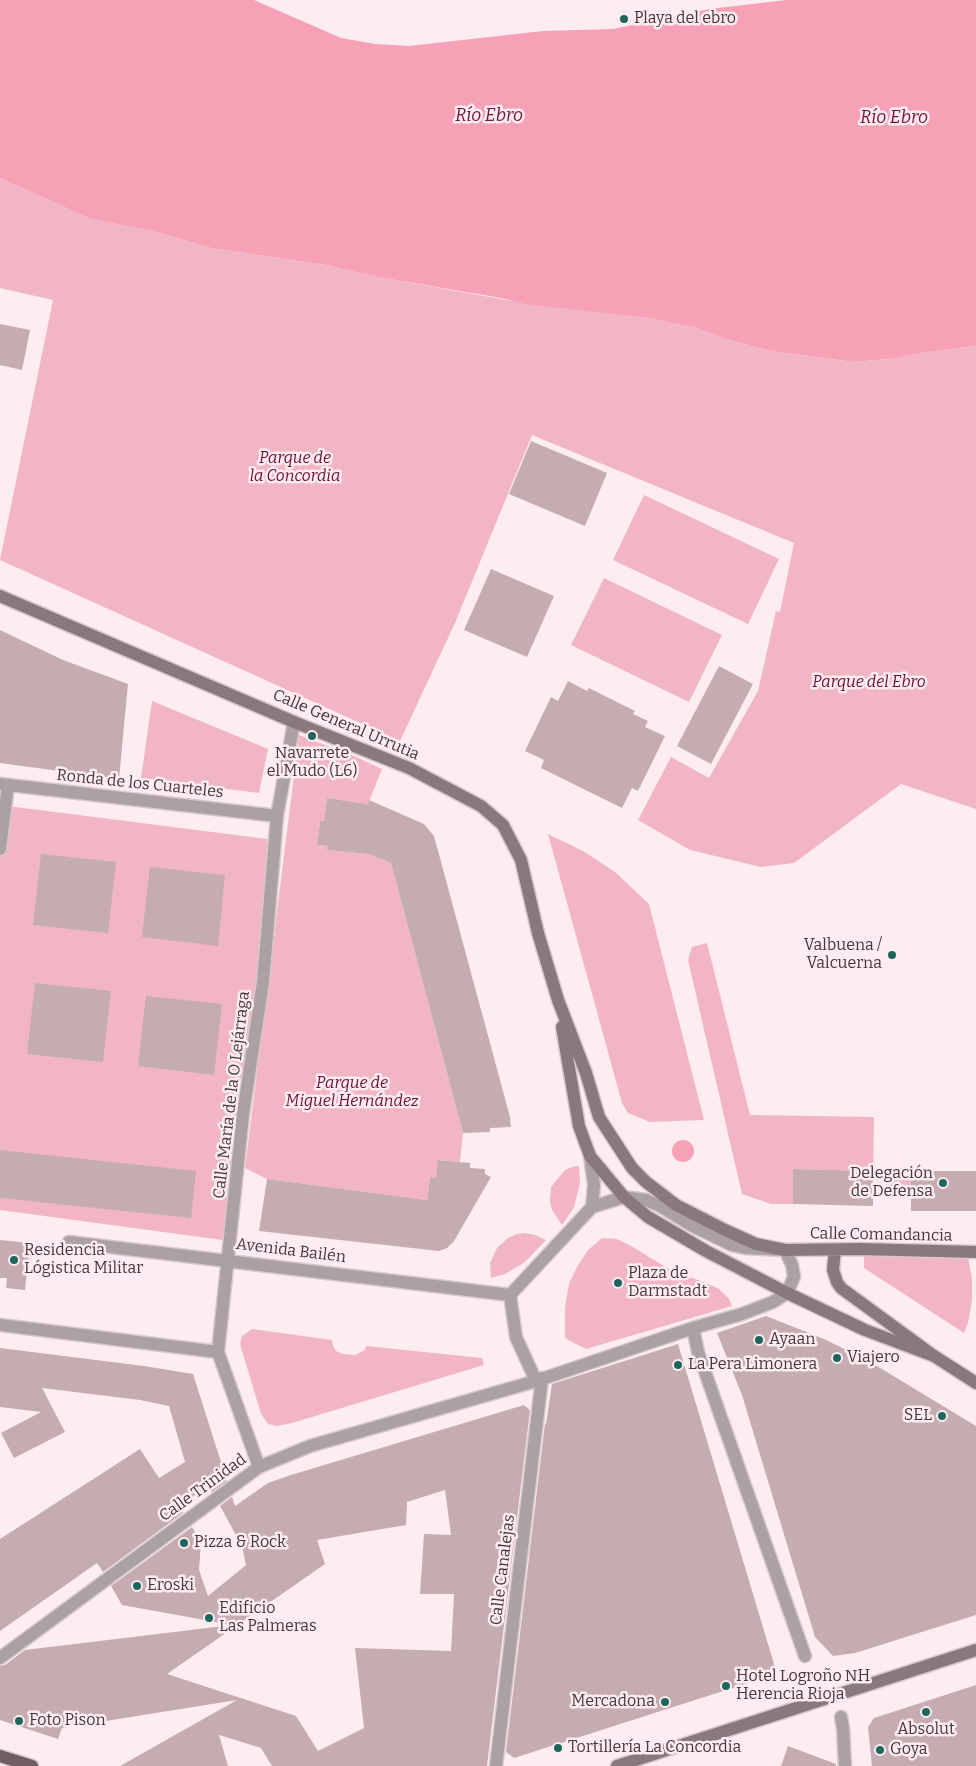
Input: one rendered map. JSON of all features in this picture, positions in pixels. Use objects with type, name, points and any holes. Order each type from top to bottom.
[{"type":"main road","name":"Calle General Urrutia","points":[[0,596],[294,722],[409,768],[481,806],[503,825],[521,860],[538,933],[558,1000],[586,1074],[599,1117],[632,1168],[646,1182],[676,1205],[756,1244],[785,1250]]},
{"type":"main road","name":"Calle General Urrutia","points":[[558,1000],[579,1126],[590,1156],[624,1197]]},
{"type":"main road","points":[[624,1197],[648,1217],[706,1251],[787,1293],[865,1330],[934,1356]]},
{"type":"main road","name":"Calle Comandancia","points":[[785,1250],[976,1252]]},
{"type":"main road","points":[[836,1250],[833,1270],[841,1288],[934,1356],[976,1383]]},
{"type":"main road","points":[[617,1766],[976,1650]]},
{"type":"main road","points":[[0,1756],[32,1766]]},
{"type":"street","name":"Calle María de la O Lejárraga","points":[[259,1467],[218,1352],[243,1114],[263,982],[277,816],[294,722]]},
{"type":"street","name":"Ronda de los Cuarteles","points":[[4,785],[277,816]]},
{"type":"street","points":[[0,849],[4,785]]},
{"type":"street","points":[[590,1156],[594,1186],[592,1207]]},
{"type":"street","points":[[539,1379],[516,1337],[510,1294],[592,1207],[624,1197],[646,1200],[732,1245],[785,1250],[792,1265],[794,1277],[787,1293]]},
{"type":"street","name":"Avenida Bailén","points":[[69,1242],[510,1294]]},
{"type":"street","name":"Calle Trinidad","points":[[0,1658],[259,1467],[310,1446],[539,1379],[750,1311],[773,1302],[787,1293]]},
{"type":"street","points":[[0,1325],[218,1352]]},
{"type":"street","points":[[693,1328],[698,1352],[805,1656]]},
{"type":"street","name":"Calle Canalejas","points":[[496,1766],[539,1379]]},
{"type":"street","points":[[841,1717],[845,1766]]},
{"type":"green space","name":"Parque de la Concordia","points":[[0,178],[91,219],[153,231],[211,248],[326,265],[378,277],[507,300],[649,318],[697,328],[729,340],[771,351],[854,362],[897,358],[976,346],[976,809],[901,784],[794,863],[761,867],[690,850],[638,820],[671,757],[709,778],[758,691],[776,611],[780,612],[794,543],[532,435],[455,623],[400,741],[0,560],[53,300],[0,288]]},
{"type":"green space","points":[[644,495],[779,559],[748,624],[613,560]]},
{"type":"green space","points":[[604,578],[722,635],[689,702],[571,645]]},
{"type":"green space","points":[[152,701],[268,749],[259,793],[141,778]]},
{"type":"green space","name":"Parque de Miguel Hernández","points":[[299,735],[382,769],[368,804],[327,798],[324,821],[320,821],[317,845],[328,846],[328,850],[368,854],[391,863],[463,1133],[460,1162],[439,1160],[436,1178],[430,1177],[427,1200],[267,1179],[245,1168]]},
{"type":"green space","points":[[0,805],[275,840],[230,1241],[0,1210]]},
{"type":"green space","points":[[548,834],[583,851],[615,872],[649,904],[704,1120],[650,1122],[628,1113],[622,1103]]},
{"type":"green space","points":[[707,943],[750,1115],[874,1117],[873,1171],[793,1169],[793,1204],[771,1204],[742,1194],[688,960],[692,947]]},
{"type":"green space","points":[[579,1166],[580,1183],[574,1207],[562,1225],[552,1210],[550,1201],[551,1187],[565,1170]]},
{"type":"green space","points":[[885,1170],[911,1171],[911,1194],[885,1193]]},
{"type":"green space","points":[[525,1233],[546,1240],[525,1262],[505,1274],[491,1278],[490,1263],[497,1248],[508,1238]]},
{"type":"green space","points":[[602,1238],[617,1239],[672,1271],[719,1289],[729,1299],[732,1306],[586,1349],[576,1344],[565,1338],[565,1308],[569,1284],[588,1250]]},
{"type":"green space","points":[[864,1256],[968,1257],[972,1279],[972,1300],[968,1323],[964,1333],[864,1268]]},
{"type":"green space","points":[[252,1329],[332,1340],[336,1351],[343,1354],[355,1355],[365,1350],[366,1346],[482,1358],[484,1365],[277,1426],[268,1424],[261,1414],[240,1344],[242,1336]]},
{"type":"water","name":"Río Ebro","points":[[0,0],[254,0],[341,38],[375,44],[409,46],[543,31],[613,29],[709,9],[787,0],[976,0],[976,346],[897,358],[854,362],[771,351],[729,340],[697,328],[649,318],[526,304],[378,277],[326,265],[211,248],[153,231],[91,219],[0,178]]},
{"type":"water","points":[[679,1140],[687,1140],[694,1147],[694,1155],[687,1162],[679,1162],[672,1155],[672,1147]]},
{"type":"building","points":[[0,324],[30,330],[22,370],[0,365]]},
{"type":"building","points":[[531,441],[607,473],[585,526],[509,494]]},
{"type":"building","points":[[491,569],[554,596],[527,657],[464,630]]},
{"type":"building","points":[[0,630],[63,660],[128,684],[119,779],[0,763]]},
{"type":"building","points":[[719,666],[753,684],[711,764],[677,746]]},
{"type":"building","points":[[568,681],[587,691],[589,688],[635,711],[633,714],[648,721],[645,727],[665,736],[638,791],[632,788],[622,808],[541,768],[544,760],[525,751],[551,697],[558,701]]},
{"type":"building","points":[[327,798],[368,804],[369,800],[424,824],[434,836],[510,1117],[511,1127],[490,1128],[490,1132],[463,1133],[391,863],[368,854],[327,850],[328,846],[317,845],[320,821],[324,821]]},
{"type":"building","points":[[41,854],[116,862],[108,933],[33,925]]},
{"type":"building","points":[[150,867],[225,875],[218,946],[142,937]]},
{"type":"building","points":[[35,983],[111,991],[103,1062],[27,1054]]},
{"type":"building","points":[[146,996],[222,1004],[214,1075],[138,1066]]},
{"type":"building","points":[[0,1150],[196,1171],[191,1218],[0,1198]]},
{"type":"building","points":[[438,1160],[470,1163],[470,1168],[485,1169],[485,1174],[491,1177],[454,1241],[447,1248],[439,1251],[259,1231],[267,1179],[427,1200],[430,1177],[436,1178]]},
{"type":"building","points":[[793,1169],[873,1171],[873,1206],[793,1204]]},
{"type":"building","name":"Delegación de Defensa","points":[[911,1171],[976,1171],[976,1211],[911,1211]]},
{"type":"building","name":"Residencia Lógistica Militar","points":[[0,1240],[30,1243],[25,1290],[6,1288],[7,1278],[0,1278]]},
{"type":"building","points":[[766,1316],[824,1339],[867,1360],[976,1426],[976,1615],[855,1653],[833,1656],[815,1637],[742,1395],[717,1333]]},
{"type":"building","points":[[678,1344],[774,1664],[774,1671],[767,1677],[514,1758],[506,1752],[545,1423],[552,1384]]},
{"type":"building","points":[[0,1348],[193,1374],[227,1481],[212,1492],[208,1486],[179,1506],[183,1513],[103,1572],[97,1563],[0,1631],[0,1539],[140,1449],[159,1478],[185,1462],[169,1406],[140,1400],[42,1388],[65,1432],[14,1458],[1,1433],[41,1412],[0,1407]]},
{"type":"building","points":[[524,1405],[530,1410],[487,1766],[272,1766],[261,1748],[219,1735],[228,1766],[120,1766],[237,1700],[62,1728],[58,1739],[0,1720],[0,1666],[5,1665],[25,1650],[232,1625],[122,1605],[111,1586],[192,1527],[201,1542],[199,1570],[208,1596],[246,1565],[242,1546],[220,1506],[232,1497],[235,1506],[268,1483]],"holes":[[[445,1490],[451,1535],[424,1534],[420,1594],[454,1594],[451,1651],[355,1648],[364,1728],[318,1751],[296,1716],[167,1674],[325,1564],[317,1540],[406,1525],[407,1502]]]},
{"type":"building","points":[[976,1685],[976,1766],[872,1766],[868,1727],[874,1718]]},
{"type":"building","points":[[788,1746],[836,1764],[836,1766],[781,1766]]},
{"type":"place","name":"Playa del ebro","points":[[624,19]]},
{"type":"place","name":"Navarrete el Mudo (L6)","points":[[312,736]]},
{"type":"place","name":"Valbuena / Valcuerna","points":[[892,955]]},
{"type":"place","name":"Delegación de Defensa","points":[[943,1183]]},
{"type":"place","name":"Residencia Lógistica Militar","points":[[14,1260]]},
{"type":"place","name":"Plaza de Darmstadt","points":[[618,1283]]},
{"type":"place","name":"Ayaan","points":[[759,1340]]},
{"type":"place","name":"Viajero","points":[[837,1358]]},
{"type":"place","name":"La Pera Limonera","points":[[678,1365]]},
{"type":"place","name":"SEL","points":[[942,1416]]},
{"type":"place","name":"Pizza & Rock","points":[[184,1543]]},
{"type":"place","name":"Eroski","points":[[137,1586]]},
{"type":"place","name":"Edificio Las Palmeras","points":[[209,1618]]},
{"type":"place","name":"Hotel Logroño NH Herencia Rioja","points":[[726,1686]]},
{"type":"place","name":"Mercadona","points":[[665,1702]]},
{"type":"place","name":"Absolut","points":[[926,1712]]},
{"type":"place","name":"Foto Pison","points":[[19,1721]]},
{"type":"place","name":"Tortillería La Concordia","points":[[558,1748]]},
{"type":"place","name":"Goya","points":[[880,1750]]},
{"type":"park label","name":"Parque del Ebro","points":[[869,683]]}]
